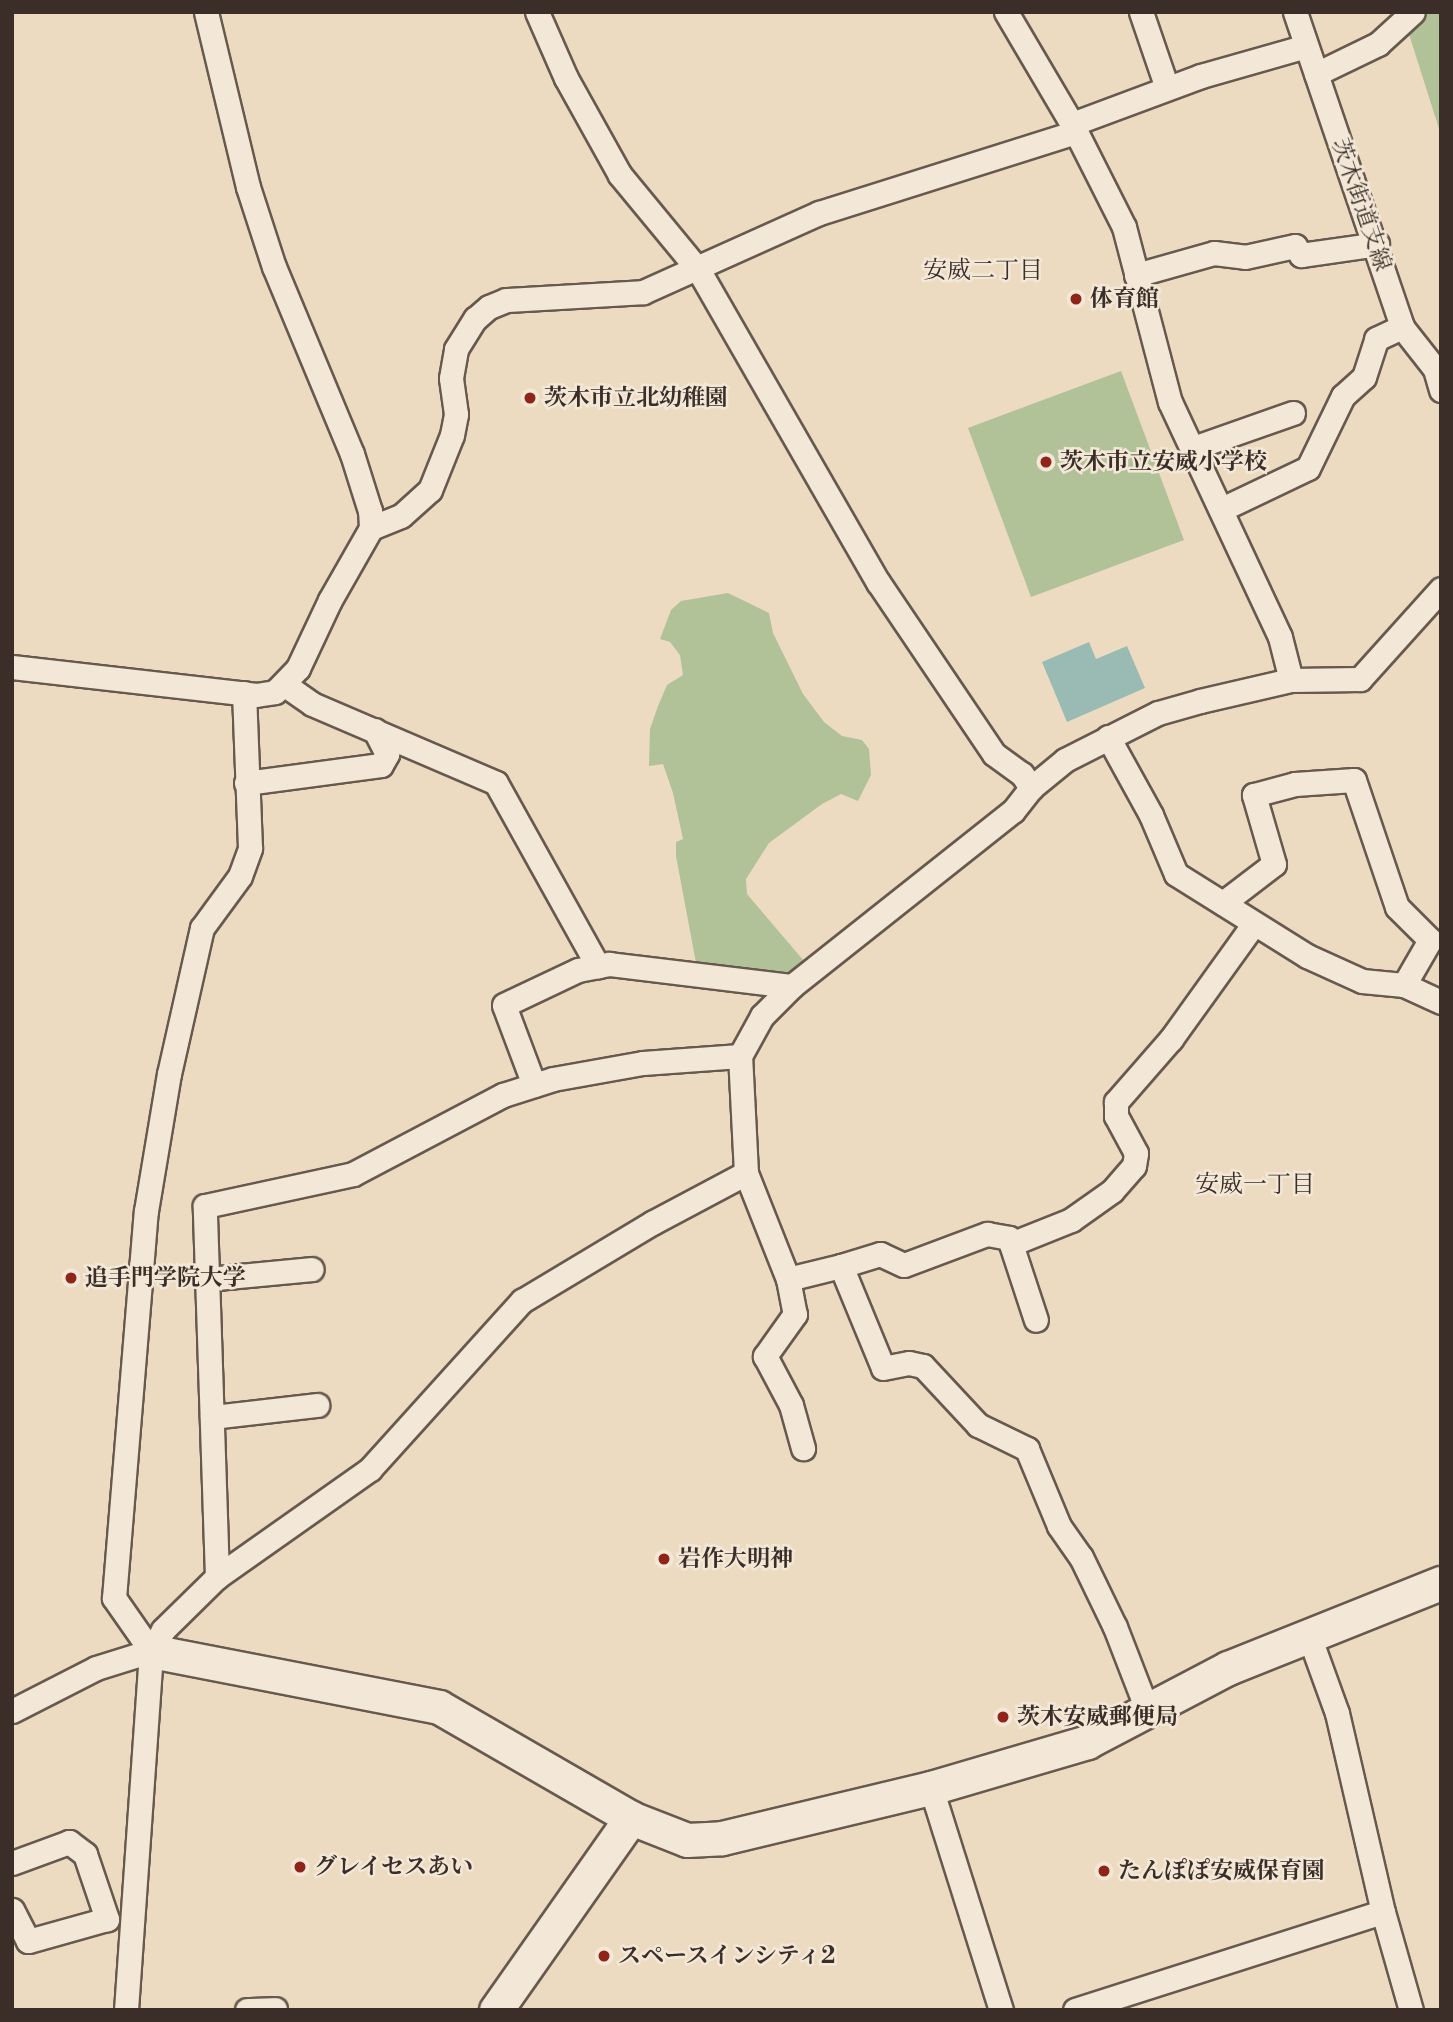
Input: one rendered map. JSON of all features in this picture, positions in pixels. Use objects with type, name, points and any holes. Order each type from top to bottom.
[{"type":"street","points":[[206,12],[248,187],[274,267],[352,454],[371,528]]},
{"type":"street","points":[[537,12],[620,175],[699,271],[878,582],[993,754],[1022,774],[1031,788]]},
{"type":"street","points":[[1006,12],[1074,128],[1124,227],[1170,402],[1280,637],[1291,680]]},
{"type":"street","points":[[1142,12],[1165,82]]},
{"type":"street","name":"茨木街道支線","points":[[1295,12],[1377,244],[1402,327],[1439,376]]},
{"type":"street","points":[[1316,74],[1378,44],[1406,14]]},
{"type":"street","points":[[12,667],[265,695],[285,685],[298,668],[330,600],[371,528],[401,516],[430,490],[452,435],[456,414],[451,378],[456,348],[475,319],[489,307],[506,300],[626,296],[699,271],[819,213],[1074,128],[1201,76],[1306,46]]},
{"type":"street","points":[[1136,275],[1214,253],[1245,257],[1295,246],[1301,255],[1377,244]]},
{"type":"street","points":[[1222,509],[1308,468],[1343,396],[1364,377],[1376,339],[1402,327]]},
{"type":"street","points":[[1193,448],[1293,413]]},
{"type":"street","points":[[803,1448],[791,1405],[765,1356],[794,1314],[788,1279],[746,1173],[740,1056],[762,1016],[792,986],[1013,811],[1031,788],[1065,760],[1158,713],[1291,680],[1360,679],[1441,589]]},
{"type":"street","points":[[285,685],[312,704],[496,783],[598,966]]},
{"type":"street","points":[[150,1651],[114,1598],[146,1211],[169,1074],[202,928],[240,876],[250,848],[244,693]]},
{"type":"street","points":[[246,783],[381,765],[387,754],[375,730]]},
{"type":"street","points":[[1108,737],[1151,815],[1177,874],[1253,925],[1362,981],[1404,985],[1441,1002]]},
{"type":"street","points":[[1223,903],[1274,864],[1254,795],[1295,784],[1354,780],[1397,907],[1430,940],[1404,985]]},
{"type":"street","points":[[1011,1244],[1071,1220],[1112,1191],[1134,1166],[1136,1153],[1116,1116],[1116,1102],[1171,1039],[1253,925]]},
{"type":"street","points":[[534,1085],[504,1005],[578,970],[598,966],[792,986]]},
{"type":"street","points":[[218,1577],[205,1206],[353,1174],[503,1095],[534,1085],[643,1063],[740,1056]]},
{"type":"street","points":[[126,2010],[150,1651],[163,1630],[218,1577],[370,1469],[522,1301],[652,1223],[746,1173]]},
{"type":"street","points":[[788,1279],[880,1254],[904,1265],[987,1234],[1009,1238],[1036,1320]]},
{"type":"street","points":[[841,1266],[883,1368],[909,1363],[923,1366],[978,1425],[1027,1449],[1059,1526],[1081,1557],[1115,1627],[1148,1712]]},
{"type":"street","points":[[208,1279],[312,1269]]},
{"type":"street","points":[[212,1417],[317,1405]]},
{"type":"street","points":[[12,1711],[96,1668],[150,1651],[439,1707],[631,1818],[687,1840],[722,1838],[931,1788],[1087,1742],[1228,1668],[1308,1633],[1441,1583]]},
{"type":"street","points":[[1308,1633],[1337,1713],[1383,1912],[1411,2010]]},
{"type":"street","points":[[931,1788],[1001,2010]]},
{"type":"street","points":[[496,2010],[631,1818]]},
{"type":"street","points":[[12,1863],[69,1842],[85,1854],[107,1919],[27,1941],[13,1916]]},
{"type":"street","points":[[1075,2010],[1383,1912]]},
{"type":"street","points":[[247,2010],[275,2009]]},
{"type":"green space","points":[[1427,12],[1441,12],[1441,135],[1408,31]]},
{"type":"green space","points":[[1121,371],[1184,540],[1031,597],[968,428]]},
{"type":"green space","points":[[728,593],[769,613],[773,633],[803,694],[824,722],[842,736],[862,740],[869,749],[871,775],[858,801],[841,794],[822,804],[769,843],[746,879],[747,894],[804,961],[787,974],[696,963],[676,856],[676,842],[683,839],[673,793],[663,764],[649,766],[650,729],[658,706],[667,685],[683,675],[680,655],[670,642],[660,639],[671,610],[681,601]]},
{"type":"water","points":[[1089,642],[1096,659],[1127,646],[1145,688],[1067,722],[1042,662]]},
{"type":"place","name":"体育館","points":[[1076,299]]},
{"type":"place","name":"茨木市立北幼稚園","points":[[530,398]]},
{"type":"place","name":"茨木市立安威小学校","points":[[1046,462]]},
{"type":"place","name":"追手門学院大学","points":[[71,1278]]},
{"type":"place","name":"岩作大明神","points":[[664,1559]]},
{"type":"place","name":"茨木安威郵便局","points":[[1003,1717]]},
{"type":"place","name":"グレイセスあい","points":[[300,1867]]},
{"type":"place","name":"たんぽぽ安威保育園","points":[[1104,1871]]},
{"type":"place","name":"スペースインシティ2","points":[[604,1956]]},
{"type":"district","name":"安威二丁目","points":[[983,272]]},
{"type":"district","name":"安威一丁目","points":[[1255,1186]]}]
